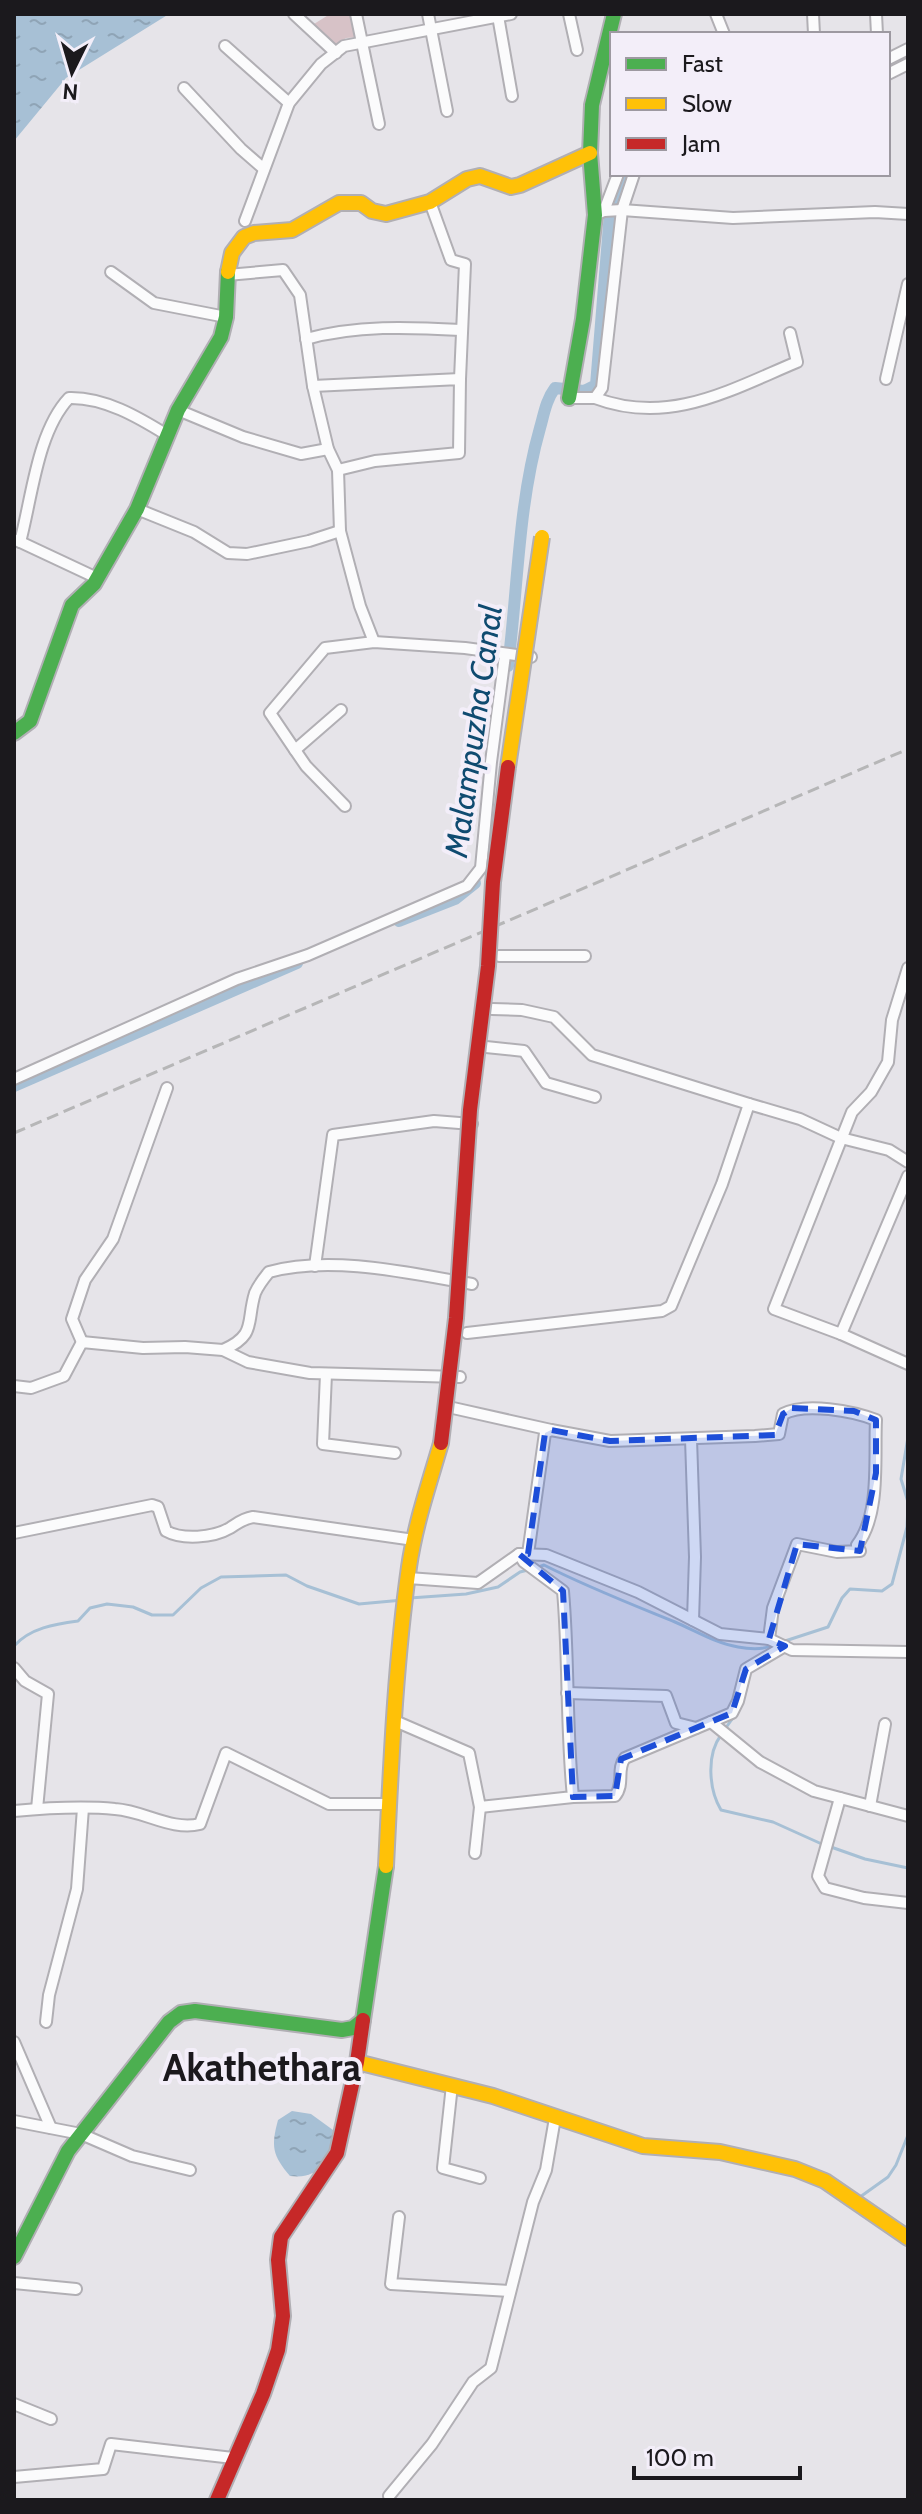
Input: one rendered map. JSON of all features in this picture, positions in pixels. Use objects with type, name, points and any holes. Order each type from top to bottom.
[{"type":"main road","points":[[571,391],[600,213],[590,153],[592,105],[614,14]]},
{"type":"main road","points":[[14,733],[30,721],[72,605],[97,578],[137,509],[178,410],[221,337],[232,253],[244,237],[254,233],[292,230],[339,203],[349,201],[386,214],[430,202],[467,179],[480,176],[511,187],[590,153]]},
{"type":"main road","points":[[217,2500],[275,2364],[283,2325],[277,2257],[281,2237],[337,2153],[357,2062],[386,1872],[395,1721],[414,1540],[441,1443],[456,1318],[470,1110],[488,966],[493,882],[542,537]]},
{"type":"main road","points":[[14,2257],[68,2151],[169,2022],[181,2013],[222,2013],[342,2030],[353,2028],[363,2020]]},
{"type":"main road","points":[[357,2062],[493,2096],[643,2146],[720,2152],[795,2169],[825,2181],[908,2238]]},
{"type":"street","points":[[294,14],[336,53]]},
{"type":"street","points":[[356,14],[379,124]]},
{"type":"street","points":[[428,14],[447,111]]},
{"type":"street","points":[[245,221],[289,103],[321,64],[344,46],[511,14]]},
{"type":"street","points":[[569,14],[577,50]]},
{"type":"street","points":[[490,16],[512,96]]},
{"type":"street","points":[[225,46],[289,103]]},
{"type":"street","points":[[890,58],[908,49]]},
{"type":"street","points":[[890,73],[908,64]]},
{"type":"street","points":[[184,88],[264,169]]},
{"type":"street","points":[[600,213],[617,176]]},
{"type":"street","points":[[595,398],[604,378],[622,210],[633,176]]},
{"type":"street","points":[[338,470],[375,461],[459,453],[465,264],[451,260],[430,202]]},
{"type":"street","points":[[600,213],[622,210],[733,218],[875,212],[908,214]]},
{"type":"street","points":[[227,275],[283,270],[300,295],[313,386],[328,449],[338,470],[340,531],[360,606],[374,642]]},
{"type":"street","points":[[111,272],[154,303],[226,317]]},
{"type":"street","points":[[886,379],[907,290]]},
{"type":"street","points":[[306,339],[327,333],[402,327],[461,330]]},
{"type":"street","points":[[571,391],[613,405],[670,409],[718,395],[797,362],[790,333]]},
{"type":"street","points":[[313,386],[460,379]]},
{"type":"street","points":[[97,578],[17,540],[44,440],[62,405],[69,398],[83,398],[120,409],[167,435]]},
{"type":"street","points":[[178,410],[243,437],[301,454],[328,449]]},
{"type":"street","points":[[137,509],[194,532],[228,553],[247,554],[340,531]]},
{"type":"street","points":[[345,806],[306,766],[270,713],[325,648],[374,642],[465,648],[531,657]]},
{"type":"street","points":[[14,1079],[237,979],[308,955],[467,886],[478,874],[483,847],[491,762],[508,655]]},
{"type":"street","points":[[295,750],[341,710]]},
{"type":"street","points":[[483,847],[508,844]]},
{"type":"street","points":[[499,956],[585,956]]},
{"type":"street","points":[[908,968],[892,1020],[888,1062],[871,1092],[852,1112],[774,1309],[908,1364]]},
{"type":"street","points":[[492,1009],[522,1010],[554,1017],[592,1055],[800,1119],[841,1138],[889,1150],[908,1162]]},
{"type":"street","points":[[486,1047],[524,1051],[546,1083],[595,1097]]},
{"type":"street","points":[[82,1342],[72,1319],[85,1280],[113,1239],[167,1088]]},
{"type":"street","points":[[467,1333],[662,1311],[671,1306],[722,1184],[749,1104]]},
{"type":"street","points":[[315,1266],[333,1135],[434,1121],[474,1124]]},
{"type":"street","points":[[841,1334],[908,1176]]},
{"type":"street","points":[[82,1342],[143,1348],[223,1350],[240,1343],[251,1322],[255,1292],[269,1272],[290,1266],[409,1273],[472,1284]]},
{"type":"street","points":[[14,1386],[31,1388],[64,1376],[82,1342]]},
{"type":"street","points":[[223,1350],[248,1362],[326,1374],[460,1377]]},
{"type":"street","points":[[326,1374],[323,1444],[395,1453]]},
{"type":"street","points":[[453,1408],[610,1441],[779,1434],[783,1414],[792,1408],[854,1411],[876,1420],[876,1473],[869,1523],[857,1545],[860,1551],[837,1552],[797,1544],[773,1608],[770,1639]]},
{"type":"street","points":[[551,1430],[545,1433],[524,1557],[538,1574],[563,1591],[567,1744],[573,1797]]},
{"type":"street","points":[[691,1439],[695,1557],[693,1620]]},
{"type":"street","points":[[14,1533],[152,1505],[162,1513],[166,1531],[177,1535],[198,1536],[220,1532],[253,1517],[414,1540]]},
{"type":"street","points":[[407,1592],[478,1583],[524,1557],[546,1555],[638,1592],[720,1634],[770,1639],[792,1650],[908,1652]]},
{"type":"street","points":[[567,1693],[666,1696],[676,1723],[696,1728],[718,1727],[732,1713],[738,1701],[746,1669],[785,1646]]},
{"type":"street","points":[[14,1668],[25,1681],[48,1694],[37,1809]]},
{"type":"street","points":[[395,1721],[469,1753],[480,1807],[475,1853]]},
{"type":"street","points":[[870,1806],[885,1724]]},
{"type":"street","points":[[718,1727],[760,1762],[814,1791],[908,1816]]},
{"type":"street","points":[[480,1807],[573,1797],[615,1796],[619,1791],[621,1762],[625,1758],[696,1728]]},
{"type":"street","points":[[14,1811],[118,1809],[184,1828],[200,1824],[226,1753],[329,1804],[389,1804]]},
{"type":"street","points":[[840,1798],[818,1876],[825,1888],[906,1904]]},
{"type":"street","points":[[46,2022],[49,1995],[77,1889],[83,1808]]},
{"type":"street","points":[[14,2042],[51,2128]]},
{"type":"street","points":[[452,2085],[443,2168],[480,2178]]},
{"type":"street","points":[[389,2496],[432,2444],[473,2382],[491,2368],[533,2202],[546,2170],[555,2118]]},
{"type":"street","points":[[14,2121],[81,2134],[132,2156],[190,2170]]},
{"type":"street","points":[[399,2217],[391,2284],[510,2291]]},
{"type":"street","points":[[14,2283],[76,2289]]},
{"type":"street","points":[[14,2404],[51,2419]]},
{"type":"street","points":[[14,2477],[103,2469],[111,2444],[233,2458]]},
{"type":"highlighted area","points":[[792,1408],[854,1411],[876,1420],[876,1473],[860,1551],[797,1544],[769,1639],[785,1646],[746,1669],[732,1713],[621,1759],[615,1796],[573,1797],[563,1591],[519,1554],[528,1554],[545,1433],[551,1430],[610,1441],[775,1435],[783,1414]]},
{"type":"shaded area","points":[[330,14],[352,14],[357,37],[346,38],[334,45],[314,24]]},
{"type":"water","points":[[14,14],[169,14],[66,78],[14,141]]},
{"type":"water","points":[[292,2111],[311,2114],[333,2130],[330,2149],[322,2165],[310,2174],[301,2176],[290,2176],[275,2150],[278,2120]]},
{"type":"waterway","name":"Malampuzha Canal","points":[[890,66],[908,56]]},
{"type":"waterway","name":"Malampuzha Canal","points":[[508,666],[523,516],[533,457],[549,397],[555,388],[584,391],[596,385],[610,213],[616,190],[625,176]]},
{"type":"waterway","name":"Malampuzha Canal","points":[[399,921],[455,899],[475,883]]},
{"type":"waterway","name":"Malampuzha Canal","points":[[14,1086],[297,963]]},
{"type":"waterway","points":[[908,1437],[901,1479],[908,1502]]},
{"type":"waterway","points":[[785,1641],[828,1627],[842,1598],[850,1589],[882,1591],[892,1584],[907,1527],[908,1506]]},
{"type":"waterway","points":[[536,1568],[544,1565],[721,1643],[751,1649],[774,1645]]},
{"type":"waterway","points":[[410,1598],[466,1594],[498,1587],[528,1570]]},
{"type":"waterway","points":[[14,1646],[35,1631],[78,1621],[90,1608],[107,1604],[133,1607],[152,1615],[173,1615],[201,1588],[221,1577],[286,1575],[307,1586],[359,1604],[403,1600]]},
{"type":"waterway","points":[[741,1705],[746,1690]]},
{"type":"waterway","points":[[725,1729],[735,1715]]},
{"type":"waterway","points":[[721,1735],[711,1762],[714,1793],[721,1810],[773,1822],[824,1845]]},
{"type":"waterway","points":[[831,1847],[865,1859],[908,1868]]},
{"type":"waterway","points":[[860,2197],[888,2177],[908,2135]]},
{"type":"railway","points":[[14,1133],[908,749]]},
{"type":"traffic: fast","points":[[569,398],[583,319],[595,215],[590,153],[592,105],[614,14]]},
{"type":"traffic: fast","points":[[14,733],[30,721],[72,605],[94,584],[137,509],[178,410],[221,337],[226,317],[228,272]]},
{"type":"traffic: fast","points":[[14,2257],[68,2151],[169,2022],[181,2013],[195,2011],[342,2030],[353,2028],[363,2020],[386,1866]]},
{"type":"traffic: slow","points":[[228,272],[232,253],[244,237],[254,233],[292,230],[339,203],[361,203],[372,211],[386,214],[430,202],[467,179],[480,176],[511,187],[520,185],[590,153]]},
{"type":"traffic: slow","points":[[508,767],[542,537]]},
{"type":"traffic: slow","points":[[386,1866],[404,1604],[419,1520],[441,1443]]},
{"type":"traffic: slow","points":[[357,2062],[493,2096],[643,2146],[720,2152],[795,2169],[825,2181],[908,2238]]},
{"type":"traffic: jam","points":[[441,1443],[456,1318],[470,1110],[508,767]]},
{"type":"traffic: jam","points":[[217,2500],[263,2394],[278,2350],[283,2316],[278,2260],[281,2237],[337,2153],[363,2020]]},
{"type":"district","name":"Akathethara","points":[[262,2067]]}]
